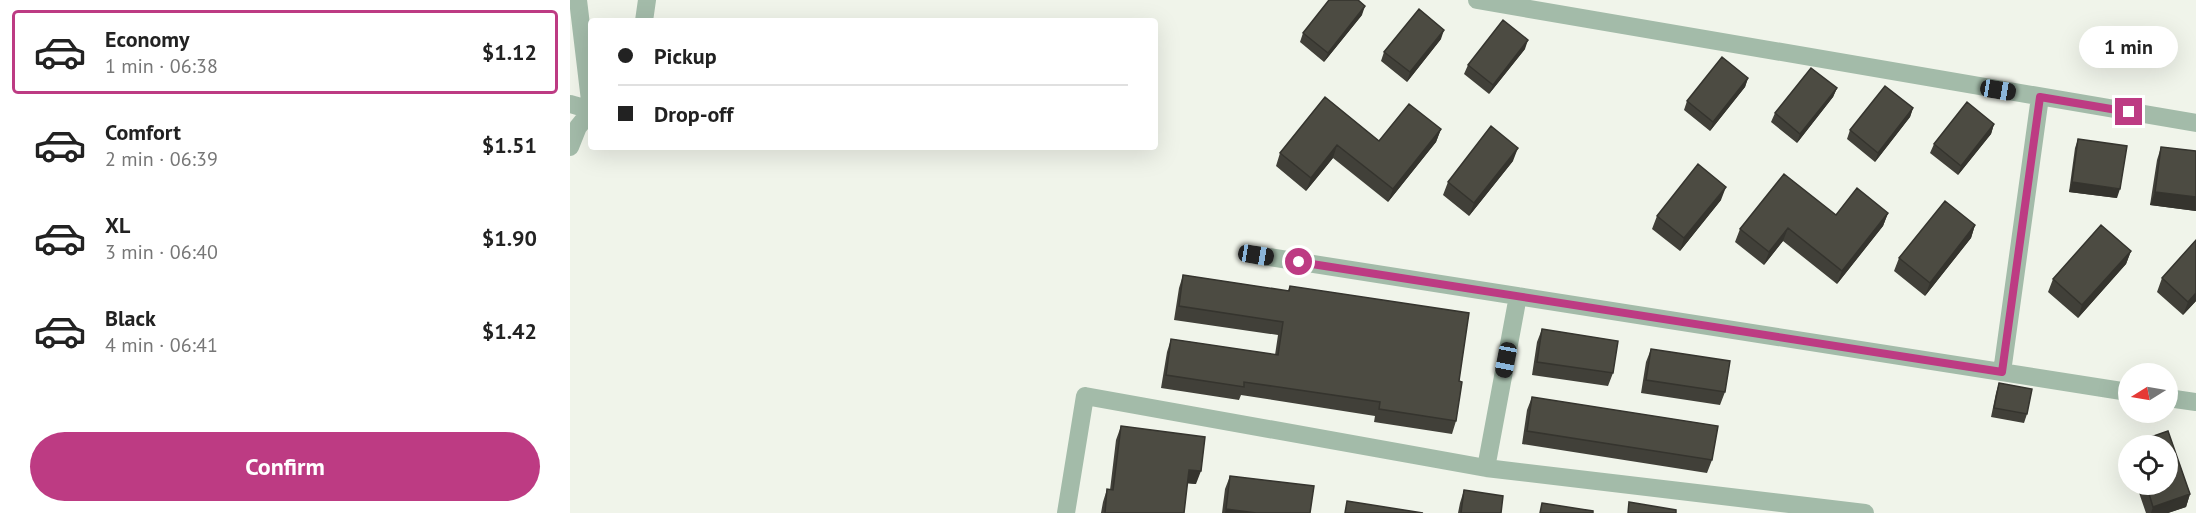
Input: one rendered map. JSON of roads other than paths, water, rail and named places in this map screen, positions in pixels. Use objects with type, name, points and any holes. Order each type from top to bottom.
[{"type":"street","points":[[578,0],[588,85]]},
{"type":"street","points":[[644,18],[647,0]]},
{"type":"street","points":[[1477,0],[2196,123]]},
{"type":"street","points":[[2002,372],[2040,97]]},
{"type":"street","points":[[570,104],[588,109]]},
{"type":"street","points":[[570,147],[578,127],[588,114]]},
{"type":"street","points":[[1256,255],[2118,390]]},
{"type":"street","points":[[1486,468],[1518,296]]},
{"type":"street","points":[[1066,513],[1085,396],[1486,468],[1865,513]]},
{"type":"street","points":[[2178,399],[2196,402]]}]
